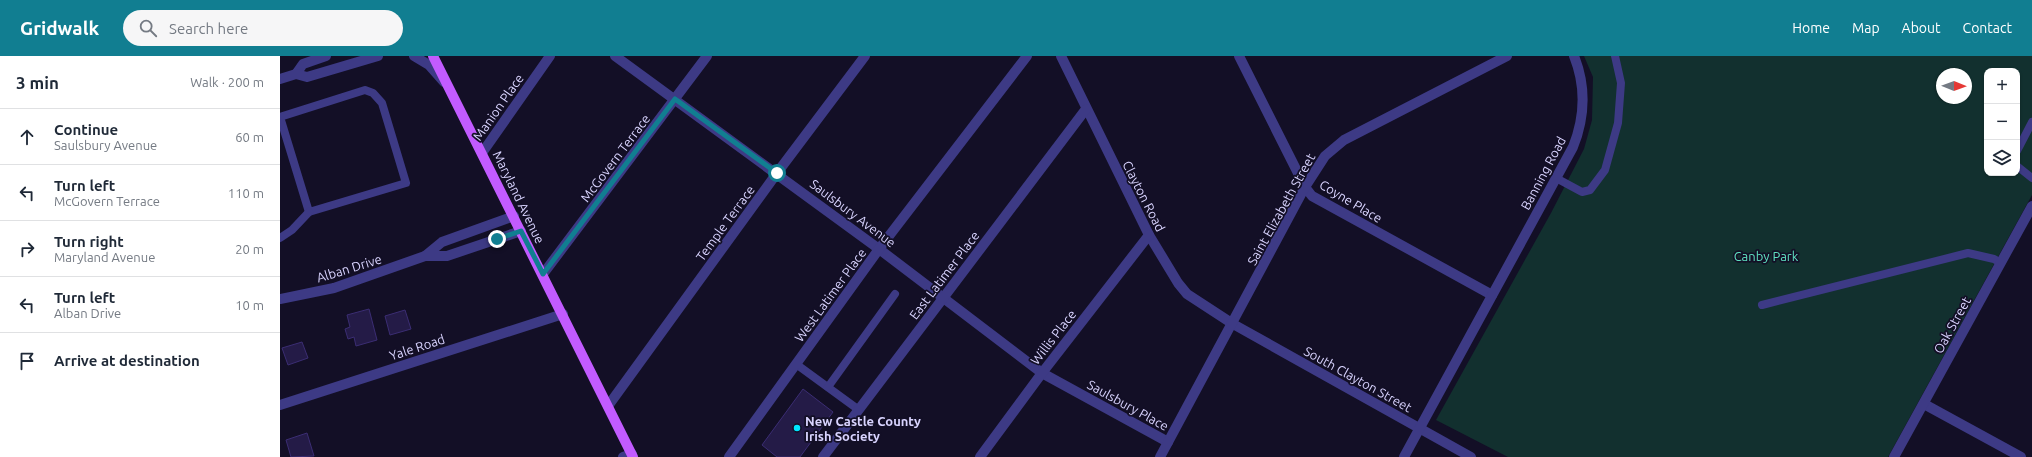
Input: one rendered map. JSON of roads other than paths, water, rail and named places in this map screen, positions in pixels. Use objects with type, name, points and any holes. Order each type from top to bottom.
[{"type":"main road","name":"Maryland Avenue","points":[[433,56],[563,314],[608,406],[629,456]]},
{"type":"street","points":[[296,74],[303,64],[326,56]]},
{"type":"street","points":[[280,79],[296,74],[307,76],[378,56]]},
{"type":"street","points":[[414,56],[429,65],[452,92]]},
{"type":"street","name":"Manion Place","points":[[482,153],[550,56]]},
{"type":"street","name":"Saulsbury Avenue","points":[[615,56],[777,173],[1042,373],[1075,391]]},
{"type":"street","name":"McGovern Terrace","points":[[543,274],[707,56]]},
{"type":"street","name":"Temple Terrace","points":[[608,406],[777,173],[865,56]]},
{"type":"street","name":"West Latimer Place","points":[[729,457],[879,249],[1027,56]]},
{"type":"street","name":"Clayton Road","points":[[1061,56],[1149,235],[1178,283],[1187,294],[1233,324]]},
{"type":"street","name":"Coyne Place","points":[[1239,56],[1305,187],[1312,196],[1492,295]]},
{"type":"street","name":"Saint Elizabeth Street","points":[[1160,457],[1233,324],[1305,187],[1325,156],[1344,140],[1507,56]]},
{"type":"street","name":"Banning Road","points":[[1404,457],[1573,147],[1582,120],[1582,88],[1574,56]]},
{"type":"street","name":"East Latimer Place","points":[[824,457],[1086,109]]},
{"type":"street","name":"Oak Street","points":[[1894,457],[2032,206]]},
{"type":"street","name":"Alban Drive","points":[[425,256],[442,242],[514,216]]},
{"type":"street","name":"Alban Drive","points":[[280,299],[334,288],[425,256],[447,256],[521,231]]},
{"type":"street","name":"Willis Place","points":[[980,457],[1042,373],[1149,235]]},
{"type":"street","name":"Yale Road","points":[[280,405],[563,314]]},
{"type":"street","name":"South Clayton Street","points":[[1233,324],[1471,457]]},
{"type":"street","name":"Saulsbury Place","points":[[1075,391],[1168,442]]},
{"type":"street","points":[[1924,404],[2021,457]]},
{"type":"lane","points":[[1556,178],[1582,192],[1590,190],[1605,170],[1618,123],[1621,83],[1615,56]]},
{"type":"lane","points":[[280,238],[292,230],[309,212],[406,183],[382,103],[373,93],[364,90],[280,117],[309,212]]},
{"type":"lane","points":[[2020,145],[2032,122]]},
{"type":"lane","points":[[2020,168],[2032,178]]},
{"type":"lane","points":[[1762,305],[1968,253],[1994,259],[2001,263]]},
{"type":"lane","points":[[828,387],[895,294]]},
{"type":"lane","points":[[796,364],[859,410]]},
{"type":"place","name":"New Castle County Irish Society","points":[[797,428]]},
{"type":"park label","name":"Canby Park","points":[[1766,256]]}]
